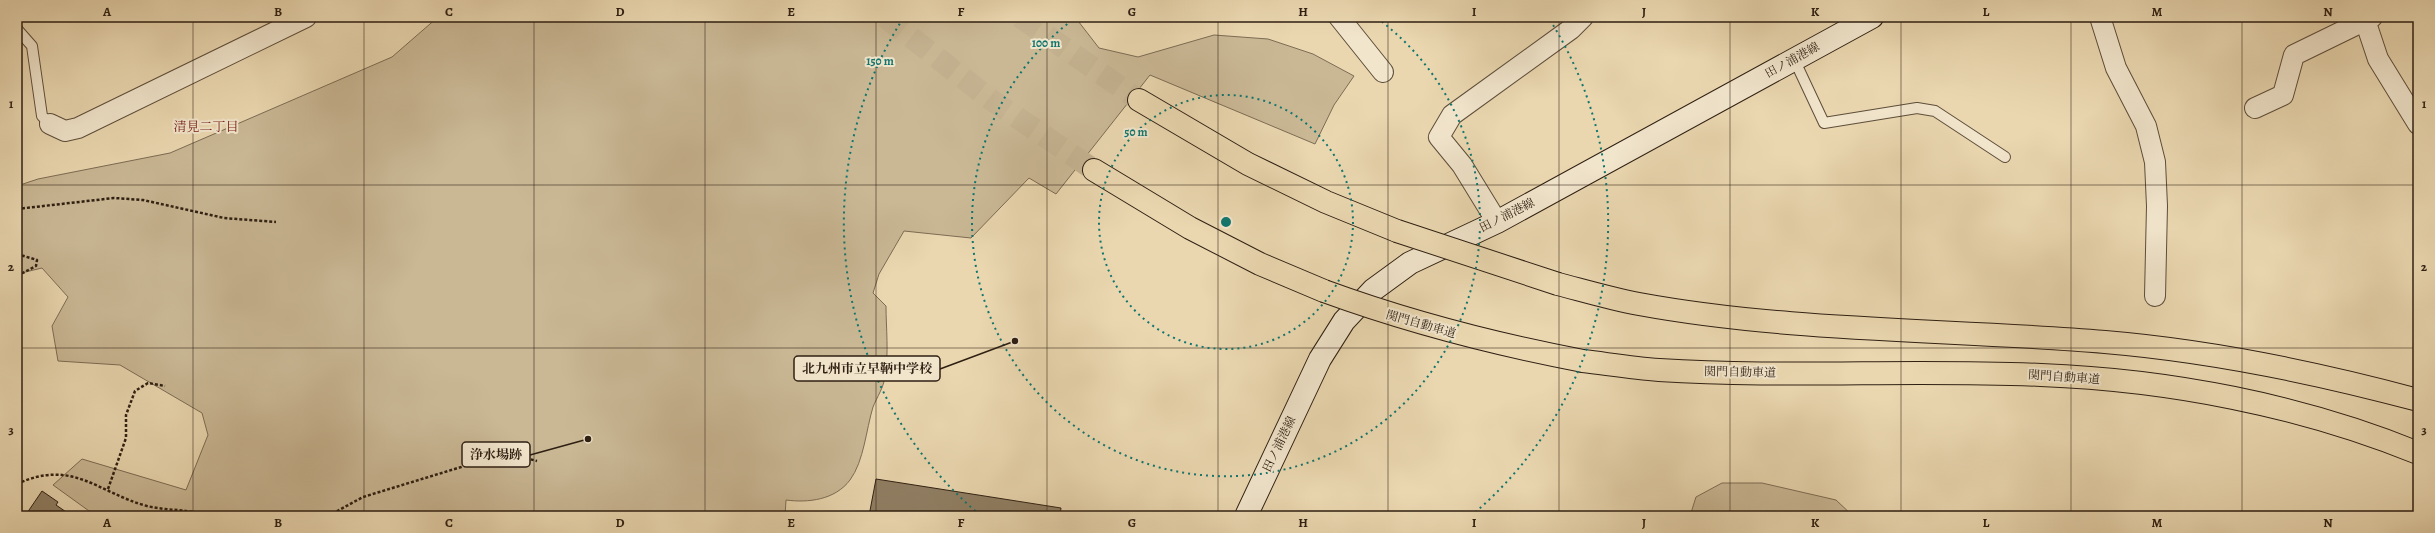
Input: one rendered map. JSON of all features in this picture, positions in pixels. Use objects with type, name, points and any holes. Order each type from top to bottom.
[{"type":"highway","points":[[1139,100],[1248,164],[1326,202],[1397,231],[1558,284],[1638,304],[1716,315],[1860,328],[2106,342],[2227,356],[2330,376],[2418,400]]},
{"type":"highway","name":"関門自動車道","points":[[1094,170],[1190,228],[1260,264],[1324,291],[1392,316],[1453,333],[1583,361],[1680,371],[2041,375],[2127,381],[2220,396],[2312,418],[2385,440],[2418,453]]},
{"type":"main road","name":"田ノ浦港線","points":[[1246,516],[1320,359],[1344,321],[1373,290],[1410,263],[1497,222],[1865,19]]},
{"type":"street","points":[[50,124],[65,132],[78,128],[306,17]]},
{"type":"street","points":[[1497,222],[1462,165],[1439,136],[1452,116],[1571,29],[1583,17]]},
{"type":"street","points":[[2100,17],[2116,68],[2146,126],[2155,162],[2157,206],[2155,296]]},
{"type":"street","points":[[1344,18],[1383,72]]},
{"type":"street","points":[[2255,108],[2283,95],[2294,55],[2366,19],[2378,59],[2418,124]]},
{"type":"lane","points":[[17,29],[32,46],[42,116],[50,124]]},
{"type":"lane","points":[[1794,58],[1824,123],[1917,108],[1934,111],[2005,157]]},
{"type":"path","points":[[17,209],[114,198],[143,200],[224,218],[276,222]]},
{"type":"path","points":[[17,254],[37,260],[36,266],[17,276]]},
{"type":"path","points":[[108,489],[126,438],[126,415],[135,391],[148,383],[165,386]]},
{"type":"path","points":[[328,516],[363,497],[507,453],[537,461]]},
{"type":"path","points":[[17,484],[31,478],[55,475],[78,478],[147,506],[199,512],[210,516]]},
{"type":"shaded area","points":[[438,17],[1075,17],[1099,48],[1138,57],[1214,35],[1268,39],[1313,54],[1354,76],[1334,105],[1315,144],[1150,75],[1056,194],[1029,178],[971,238],[904,231],[879,274],[873,293],[886,306],[886,367],[883,384],[873,407],[859,464],[850,480],[844,487],[829,496],[821,499],[803,501],[786,500],[785,516],[96,516],[53,485],[82,459],[186,490],[208,435],[202,413],[120,365],[58,361],[52,326],[68,297],[42,268],[17,274],[17,186],[38,179],[170,153],[392,57]]},
{"type":"shaded area","points":[[1722,483],[1762,483],[1836,500],[1853,516],[1690,516],[1696,497]]},
{"type":"building","points":[[876,479],[1061,508],[1060,516],[869,516]]},
{"type":"building","points":[[42,491],[58,502],[56,505],[72,516],[25,516]]},
{"type":"tunnel","points":[[885,17],[990,99],[1094,170]]},
{"type":"tunnel","points":[[1020,17],[1139,100]]},
{"type":"place","name":"北九州市立早鞆中学校","points":[[1015,341]]},
{"type":"place","name":"浄水場跡","points":[[588,439]]},
{"type":"district","name":"清見二丁目","points":[[206,126]]}]
